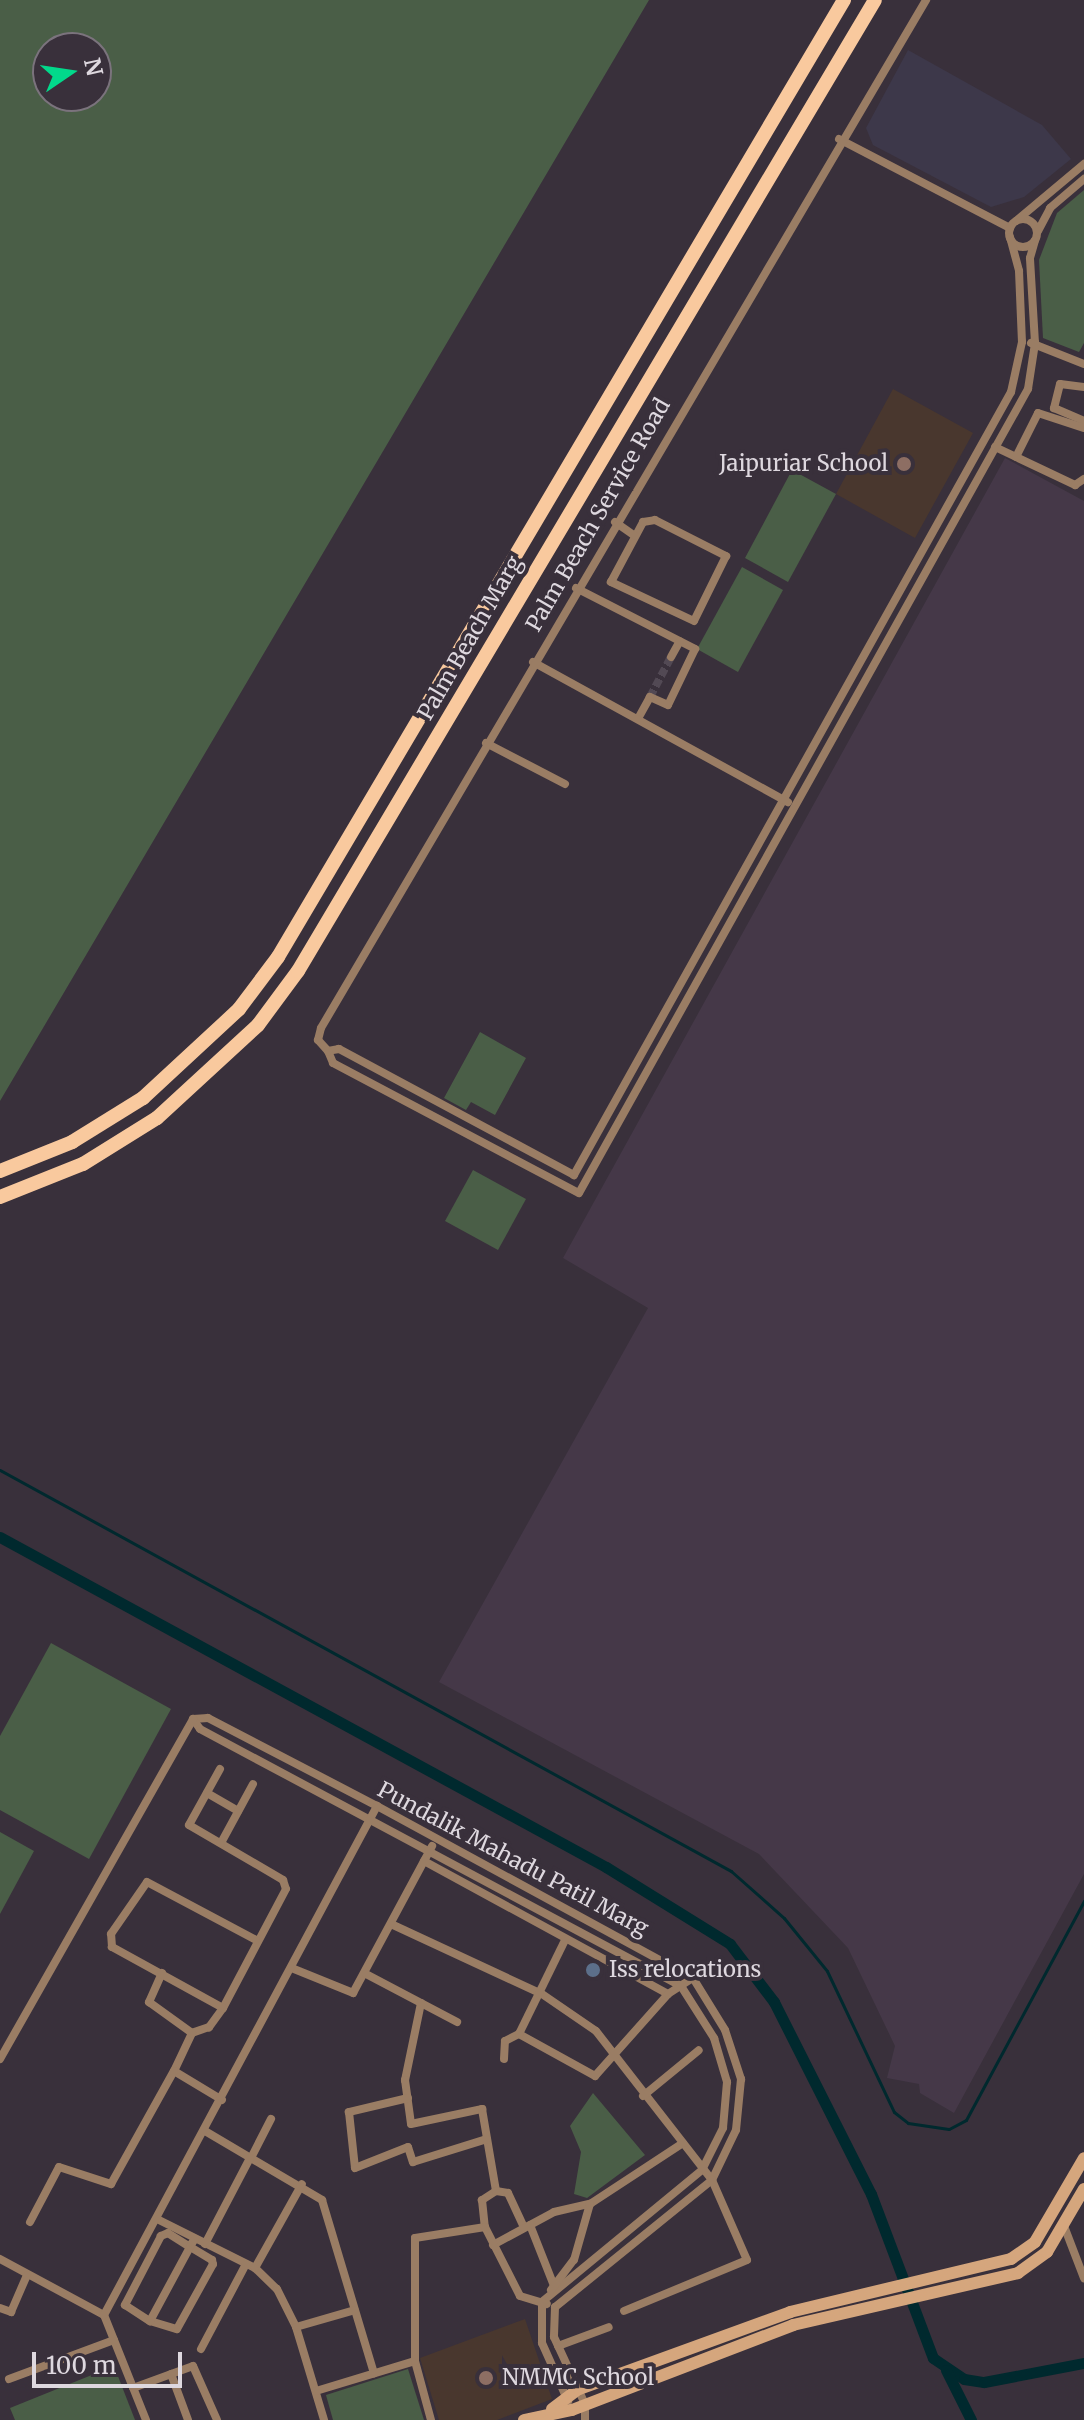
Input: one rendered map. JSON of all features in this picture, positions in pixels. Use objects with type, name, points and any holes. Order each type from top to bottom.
[{"type":"main road","name":"Palm Beach Marg","points":[[0,1171],[72,1142],[143,1098],[212,1037],[278,957],[844,0]]},
{"type":"main road","name":"Palm Beach Marg","points":[[0,1197],[83,1164],[157,1118],[258,1025],[298,971],[875,0]]},
{"type":"main road","points":[[524,2420],[552,2409],[566,2395],[579,2389],[790,2312],[984,2268],[1035,2242],[1084,2158]]},
{"type":"main road","points":[[552,2409],[572,2410],[793,2325],[871,2310],[1018,2273],[1047,2252],[1084,2189]]},
{"type":"street","name":"Palm Beach Service Road","points":[[328,1051],[318,1040],[321,1028],[839,139],[926,0]]},
{"type":"street","points":[[839,139],[1012,228],[1019,246],[1036,236]]},
{"type":"street","points":[[1012,228],[1084,164]]},
{"type":"street","points":[[579,1193],[1028,389],[1035,343],[1030,258],[1036,236],[1050,208],[1084,179]]},
{"type":"street","points":[[1012,228],[1030,220],[1036,236]]},
{"type":"street","points":[[579,1193],[574,1175],[1011,392],[1022,342],[1019,271],[1012,228]]},
{"type":"street","points":[[1022,342],[1035,343],[1084,364]]},
{"type":"street","points":[[1084,387],[1060,384],[1054,408],[1084,421]]},
{"type":"street","points":[[1016,457],[1038,413],[1084,428]]},
{"type":"street","points":[[995,447],[1083,482]]},
{"type":"street","points":[[655,520],[726,556],[694,621],[611,582],[635,536],[643,522],[655,520]]},
{"type":"street","points":[[615,522],[635,536]]},
{"type":"street","points":[[576,588],[696,651],[668,705],[650,697],[638,719]]},
{"type":"street","points":[[671,657],[680,641]]},
{"type":"street","points":[[533,662],[794,805]]},
{"type":"street","points":[[486,743],[565,784]]},
{"type":"street","points":[[574,1175],[339,1049],[328,1051],[333,1063],[579,1193]]},
{"type":"street","name":"Pundalik Mahadu Patil Marg","points":[[193,1719],[208,1718],[693,1978],[725,2030],[741,2079],[736,2130],[712,2180],[555,2307]]},
{"type":"street","points":[[0,2059],[193,1719]]},
{"type":"street","name":"Pundalik Mahadu Patil Marg","points":[[193,1719],[200,1729],[369,1820],[430,1849],[681,1986],[714,2038],[727,2082],[723,2128],[702,2170],[542,2302]]},
{"type":"street","points":[[30,2222],[59,2167],[111,2184],[192,2033],[209,2027],[223,2008],[286,1882],[189,1825],[220,1769]]},
{"type":"street","points":[[221,1843],[253,1784]]},
{"type":"street","points":[[207,1793],[238,1811]]},
{"type":"street","points":[[104,2315],[294,1969],[377,1806]]},
{"type":"street","points":[[294,1969],[348,1994],[366,1974],[436,1838]]},
{"type":"street","points":[[424,1861],[668,1994]]},
{"type":"street","points":[[223,2008],[109,1940],[142,1883],[256,1940]]},
{"type":"street","points":[[391,1924],[542,1994],[596,2031],[643,2096],[712,2180],[747,2260],[624,2311]]},
{"type":"street","points":[[504,2059],[505,2041],[519,2034],[542,1994],[565,1940]]},
{"type":"street","points":[[162,1973],[149,2002],[192,2033]]},
{"type":"street","points":[[366,1974],[457,2022]]},
{"type":"street","points":[[519,2034],[589,2076],[600,2073],[613,2052],[668,1994],[693,1978]]},
{"type":"street","points":[[421,2003],[405,2080],[411,2124],[482,2109],[496,2191]]},
{"type":"street","points":[[643,2096],[699,2050]]},
{"type":"street","points":[[174,2071],[222,2100]]},
{"type":"street","points":[[408,2098],[349,2112],[355,2168],[408,2147],[413,2162],[487,2139]]},
{"type":"street","points":[[205,2244],[271,2119]]},
{"type":"street","points":[[205,2131],[302,2184],[322,2200],[374,2373]]},
{"type":"street","points":[[493,2245],[527,2226],[590,2204],[683,2143]]},
{"type":"street","points":[[201,2349],[302,2184]]},
{"type":"street","points":[[554,2286],[508,2193],[496,2191],[482,2200],[485,2227],[520,2296],[555,2307],[558,2346],[585,2404],[585,2419]]},
{"type":"street","points":[[585,2419],[572,2410],[542,2343],[542,2302],[574,2260],[590,2204]]},
{"type":"street","points":[[157,2219],[192,2243],[213,2264],[177,2329],[150,2321],[125,2305],[161,2236],[192,2243],[205,2244],[251,2266],[277,2289],[296,2327],[324,2420]]},
{"type":"street","points":[[1064,2226],[1084,2278]]},
{"type":"street","points":[[431,2420],[415,2361],[412,2243],[422,2234],[485,2227]]},
{"type":"street","points":[[150,2321],[192,2243]]},
{"type":"street","points":[[0,2259],[104,2315],[146,2420]]},
{"type":"street","points":[[0,2308],[12,2311],[27,2275]]},
{"type":"street","points":[[296,2327],[355,2310]]},
{"type":"street","points":[[558,2346],[609,2327]]},
{"type":"street","points":[[9,2379],[114,2340]]},
{"type":"street","points":[[316,2391],[415,2361]]},
{"type":"street","points":[[133,2388],[171,2374],[197,2369],[217,2420]]},
{"type":"street","points":[[171,2374],[188,2420]]},
{"type":"shaded area","points":[[908,50],[1042,125],[1071,159],[1024,197],[991,207],[873,145],[866,128]]},
{"type":"shaded area","name":"Jaipuriar School","points":[[893,389],[973,433],[915,538],[836,494]]},
{"type":"shaded area","points":[[1005,458],[1084,501],[1084,1874],[954,2113],[920,2093],[919,2084],[887,2078],[895,2046],[848,1948],[759,1854],[439,1682],[648,1308],[563,1258]]},
{"type":"shaded area","name":"NMMC School","points":[[525,2319],[552,2399],[497,2420],[439,2420],[420,2358]]},
{"type":"green space","points":[[0,0],[649,0],[0,1101]]},
{"type":"green space","points":[[1084,190],[1084,343],[1079,352],[1043,338],[1039,260],[1057,213]]},
{"type":"green space","points":[[792,470],[836,494],[788,582],[745,558]]},
{"type":"green space","points":[[742,567],[783,590],[738,672],[697,649]]},
{"type":"green space","points":[[480,1032],[526,1058],[495,1115],[471,1102],[466,1110],[444,1098]]},
{"type":"green space","points":[[473,1170],[526,1199],[498,1250],[445,1221]]},
{"type":"green space","points":[[51,1643],[171,1709],[89,1859],[0,1810],[0,1736]]},
{"type":"green space","points":[[0,1832],[34,1851],[0,1914]]},
{"type":"green space","points":[[593,2093],[645,2155],[587,2198],[574,2194],[581,2152],[570,2126]]},
{"type":"green space","points":[[114,2366],[135,2420],[15,2420],[10,2408]]},
{"type":"green space","points":[[408,2369],[424,2420],[333,2420],[326,2395]]},
{"type":"waterway","points":[[0,1470],[731,1871],[784,1918],[827,1971],[894,2112],[908,2123],[949,2129],[966,2120],[1084,1901]]},
{"type":"waterway","points":[[0,1537],[606,1867],[730,1944],[774,2002],[871,2194],[933,2358],[964,2379],[984,2382],[1084,2363]]},
{"type":"waterway","points":[[946,2370],[971,2420]]},
{"type":"tunnel","points":[[650,697],[671,657]]},
{"type":"place","name":"Jaipuriar School","points":[[904,464]]},
{"type":"place","name":"Iss relocations","points":[[593,1970]]},
{"type":"place","name":"NMMC School","points":[[486,2378]]}]
